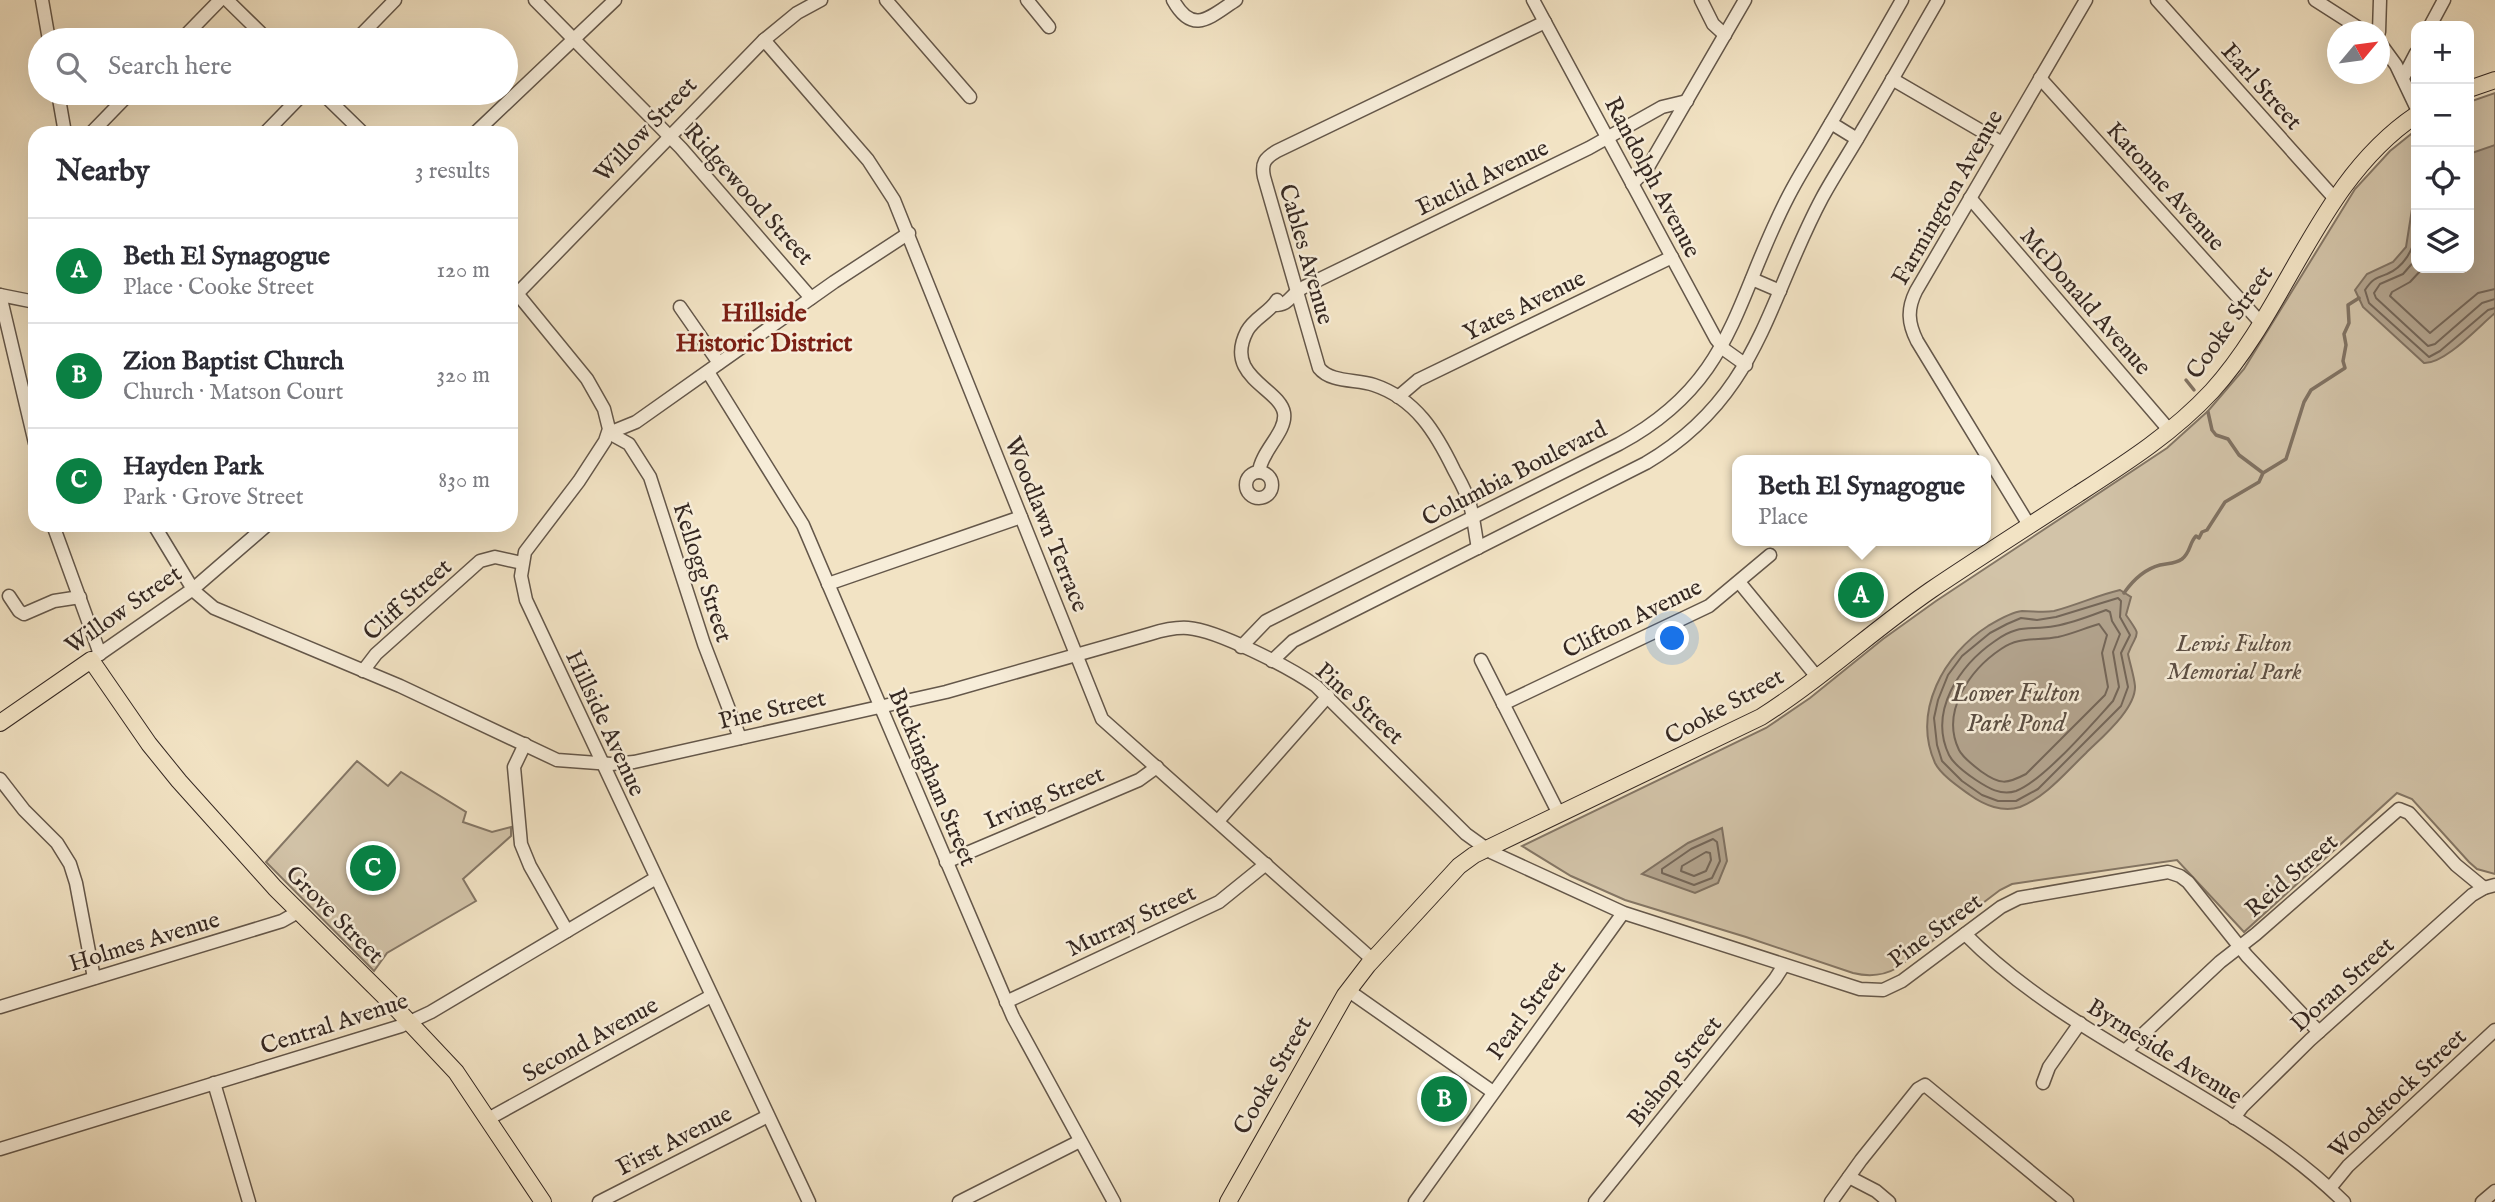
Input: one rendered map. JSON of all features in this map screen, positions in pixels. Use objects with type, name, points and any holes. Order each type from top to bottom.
[{"type":"main road","points":[[2474,87],[2495,80]]},
{"type":"main road","name":"Cooke Street","points":[[1232,1201],[1349,991],[1373,960],[1459,866],[1487,849],[1749,723],[1785,701],[1910,605],[2170,431],[2219,383],[2261,323],[2336,200],[2371,154],[2411,120]]},
{"type":"main road","name":"Willow Street","points":[[0,723],[96,657]]},
{"type":"main road","name":"Grove Street","points":[[96,657],[170,771],[298,912],[410,1022],[456,1072],[543,1202]]},
{"type":"street","points":[[42,0],[47,28]]},
{"type":"street","points":[[193,28],[220,0]]},
{"type":"street","points":[[228,0],[256,28]]},
{"type":"street","points":[[368,28],[395,0]]},
{"type":"street","name":"Ridgewood Street","points":[[535,0],[670,136],[811,298]]},
{"type":"street","points":[[518,92],[615,0]]},
{"type":"street","name":"Willow Street","points":[[518,288],[764,40],[797,13],[821,0]]},
{"type":"street","points":[[886,0],[970,97]]},
{"type":"street","points":[[1027,0],[1049,27]]},
{"type":"street","points":[[1173,0],[1185,16],[1197,21],[1208,18],[1236,0]]},
{"type":"street","name":"Randolph Avenue","points":[[1533,0],[1722,348],[1746,365]]},
{"type":"street","points":[[1701,0],[1713,24],[1725,35]]},
{"type":"street","points":[[1632,184],[1647,169],[1745,0]]},
{"type":"street","name":"Columbia Boulevard","points":[[1241,647],[1266,621],[1619,444],[1654,423],[1690,391],[1722,348],[1782,209],[1902,0]]},
{"type":"street","name":"Columbia Boulevard","points":[[1272,661],[1293,640],[1657,457],[1710,413],[1746,365],[1811,219],[1938,0]]},
{"type":"street","name":"Farmington Avenue","points":[[1986,455],[1917,341],[1909,320],[1909,308],[1914,295],[2086,0]]},
{"type":"street","name":"Earl Street","points":[[2157,0],[2336,200]]},
{"type":"street","points":[[2315,0],[2348,21]]},
{"type":"street","points":[[2379,21],[2380,0]]},
{"type":"street","points":[[2433,21],[2444,0]]},
{"type":"street","name":"Cables Avenue","points":[[1478,548],[1468,499],[1434,432],[1421,415],[1398,397],[1375,386],[1329,377],[1321,371],[1314,358],[1262,165],[1266,158],[1545,22]]},
{"type":"street","name":"Woodlawn Terrace","points":[[764,40],[874,168],[890,192],[909,233],[1102,719],[1373,960]]},
{"type":"street","points":[[2390,55],[2411,96]]},
{"type":"street","points":[[2403,78],[2411,63]]},
{"type":"street","name":"Katonne Avenue","points":[[2040,78],[2261,323]]},
{"type":"street","points":[[1892,79],[2002,143]]},
{"type":"street","name":"Euclid Avenue","points":[[1259,472],[1262,457],[1282,427],[1284,414],[1279,402],[1249,373],[1244,361],[1243,347],[1245,335],[1251,325],[1274,305],[1278,298],[1286,293],[1296,292],[1589,148],[1662,107],[1687,101]]},
{"type":"street","points":[[60,105],[64,126]]},
{"type":"street","points":[[98,126],[118,105]]},
{"type":"street","points":[[272,126],[292,105]]},
{"type":"street","points":[[334,105],[356,126]]},
{"type":"street","points":[[482,126],[504,105]]},
{"type":"street","points":[[1831,123],[1857,139]]},
{"type":"street","name":"McDonald Avenue","points":[[1970,198],[2170,431]]},
{"type":"street","points":[[522,563],[528,548],[567,499],[609,433],[636,422],[811,298],[909,233]]},
{"type":"street","name":"Yates Avenue","points":[[1398,397],[1418,380],[1672,257]]},
{"type":"street","points":[[1752,279],[1780,291]]},
{"type":"street","points":[[28,301],[0,295],[28,413]]},
{"type":"street","points":[[518,299],[587,379],[604,409],[609,433]]},
{"type":"street","points":[[680,306],[719,363]]},
{"type":"street","name":"Buckingham Street","points":[[708,372],[803,525],[1006,1002],[1114,1202]]},
{"type":"street","name":"Kellogg Street","points":[[609,433],[628,444],[650,477],[704,644],[740,738]]},
{"type":"street","name":"Farmington Avenue","points":[[1991,463],[2029,526]]},
{"type":"street","points":[[828,584],[1021,517]]},
{"type":"street","points":[[56,532],[80,597],[96,657]]},
{"type":"street","name":"Pine Street","points":[[157,532],[193,589],[204,602],[214,608],[363,671],[562,761],[602,764],[634,762],[953,690],[1162,631],[1181,628],[1204,631],[1301,676],[1328,696],[1466,834],[1487,849],[1623,913],[1860,989],[1882,990],[1909,976],[2007,904],[2026,896],[2168,872],[2188,882],[2239,947],[2319,1031]]},
{"type":"street","name":"Willow Street","points":[[96,657],[193,589],[259,532]]},
{"type":"street","name":"Clifton Avenue","points":[[1503,704],[1709,606],[1770,555]]},
{"type":"street","name":"Cliff Street","points":[[363,671],[376,654],[480,561],[495,557],[522,563]]},
{"type":"street","name":"Hillside Avenue","points":[[522,563],[521,582],[526,600],[808,1202]]},
{"type":"street","points":[[1739,582],[1817,677]]},
{"type":"street","points":[[9,596],[24,614],[54,601],[80,597]]},
{"type":"street","points":[[1481,660],[1559,814]]},
{"type":"street","points":[[1217,821],[1328,696]]},
{"type":"street","points":[[525,744],[514,767],[522,844],[530,866],[567,930]]},
{"type":"street","name":"Irving Street","points":[[946,862],[1139,780],[1157,767]]},
{"type":"street","points":[[0,779],[24,810],[57,843],[70,864],[94,978]]},
{"type":"street","name":"Reid Street","points":[[2125,1051],[2239,947],[2399,809],[2409,813],[2456,865],[2489,886]]},
{"type":"street","name":"Murray Street","points":[[1006,1002],[1219,902],[1266,864]]},
{"type":"street","name":"Central Avenue","points":[[0,1149],[410,1022],[656,878]]},
{"type":"street","name":"Doran Street","points":[[2234,1118],[2319,1031],[2472,895],[2489,886]]},
{"type":"street","name":"Holmes Avenue","points":[[0,1007],[282,921],[298,912]]},
{"type":"street","name":"Pearl Street","points":[[1415,1202],[1623,913]]},
{"type":"street","name":"Byrneside Avenue","points":[[1965,934],[2014,979],[2273,1144],[2344,1202]]},
{"type":"street","name":"Bishop Street","points":[[1595,1202],[1767,990],[1784,965]]},
{"type":"street","points":[[1349,991],[1493,1092]]},
{"type":"street","name":"Second Avenue","points":[[488,1119],[711,996]]},
{"type":"street","points":[[2043,1083],[2049,1067],[2080,1023]]},
{"type":"street","name":"Woodstock Street","points":[[2330,1188],[2348,1166],[2495,1030]]},
{"type":"street","points":[[214,1083],[249,1202]]},
{"type":"street","points":[[1831,1202],[1918,1089],[1924,1085],[2067,1202]]},
{"type":"street","name":"First Avenue","points":[[599,1202],[768,1116]]},
{"type":"street","points":[[959,1202],[1080,1141]]},
{"type":"street","points":[[1849,1177],[1889,1202]]},
{"type":"street","points":[[2482,1202],[2495,1191]]},
{"type":"green space","name":"Lewis Fulton Memorial Park","points":[[2495,93],[2495,874],[2477,869],[2412,799],[2397,793],[2244,932],[2177,860],[2012,884],[2000,890],[1897,968],[1870,975],[1853,973],[1625,900],[1571,876],[1522,846],[1766,728],[1810,698],[1883,639],[1936,601],[2167,448],[2208,411],[2244,369],[2355,189],[2390,151],[2411,134],[2411,273],[2474,273],[2474,100]]},
{"type":"green space","points":[[357,761],[388,786],[401,772],[466,812],[463,822],[492,832],[511,827],[511,836],[463,879],[476,901],[387,953],[374,971],[266,862]]},
{"type":"water","points":[[2495,145],[2495,313],[2442,358],[2424,363],[2363,307],[2355,290],[2367,274],[2393,262],[2406,247],[2411,216],[2411,273],[2474,273],[2474,152]]},
{"type":"water","name":"Lower Fulton Park Pond","points":[[2120,590],[2131,597],[2126,615],[2137,635],[2128,654],[2135,686],[2130,704],[2108,731],[2047,791],[2014,809],[1987,805],[1946,776],[1935,763],[1927,724],[1936,686],[1958,652],[1988,626],[2009,615],[2022,611],[2054,611]]},
{"type":"water","points":[[1722,828],[1727,861],[1718,883],[1695,893],[1642,874],[1688,843]]},
{"type":"waterway","points":[[2124,593],[2135,579],[2149,569],[2182,559],[2196,536],[2199,538],[2202,532],[2207,530],[2225,502],[2259,482],[2263,473],[2286,459],[2304,402],[2311,390],[2345,368],[2344,334],[2349,323],[2348,305],[2359,298]]},
{"type":"waterway","points":[[2186,380],[2194,390]]},
{"type":"waterway","points":[[2208,412],[2212,430],[2216,435],[2228,439],[2239,455],[2263,473]]},
{"type":"place","name":"Beth El Synagogue","points":[[1861,595]]},
{"type":"place","name":"Hayden Park","points":[[373,868]]},
{"type":"place","name":"Zion Baptist Church","points":[[1444,1099]]},
{"type":"district","name":"Hillside Historic District","points":[[764,327]]}]
